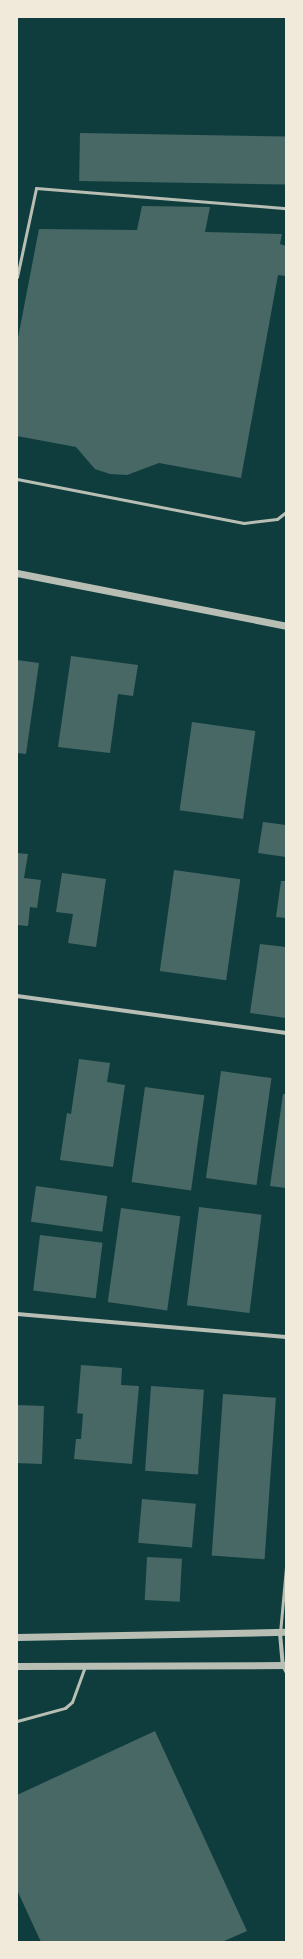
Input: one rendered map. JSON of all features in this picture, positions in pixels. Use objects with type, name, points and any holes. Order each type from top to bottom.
[{"type":"street","points":[[17,573],[286,626]]},
{"type":"street","points":[[17,996],[286,1033]]},
{"type":"street","points":[[17,1314],[286,1337]]},
{"type":"street","points":[[17,1637],[283,1633],[285,1667],[85,1665],[17,1666]]},
{"type":"lane","points":[[17,277],[36,188],[286,208]]},
{"type":"lane","points":[[17,479],[244,523],[277,519],[286,512]]},
{"type":"lane","points":[[283,1633],[286,1567]]},
{"type":"lane","points":[[17,1721],[64,1708],[72,1702],[85,1665]]},
{"type":"building","points":[[80,133],[286,137],[285,185],[79,181]]},
{"type":"building","points":[[142,206],[210,207],[205,232],[282,234],[280,244],[286,246],[286,276],[278,275],[241,478],[159,463],[127,475],[110,474],[95,469],[76,447],[17,436],[17,343],[39,229],[137,230]]},
{"type":"building","points":[[71,656],[138,665],[133,696],[118,694],[110,753],[58,747]]},
{"type":"building","points":[[17,660],[39,663],[26,754],[17,753]]},
{"type":"building","points":[[192,722],[255,731],[243,819],[180,810]]},
{"type":"building","points":[[263,822],[286,825],[286,857],[258,853]]},
{"type":"building","points":[[17,853],[28,854],[24,878],[41,880],[37,908],[30,907],[28,926],[17,925]]},
{"type":"building","points":[[174,870],[240,879],[226,980],[160,971]]},
{"type":"building","points":[[62,873],[106,879],[96,947],[68,943],[73,914],[56,912]]},
{"type":"building","points":[[281,881],[286,881],[286,918],[276,917]]},
{"type":"building","points":[[260,944],[286,947],[286,1018],[250,1013]]},
{"type":"building","points":[[79,1059],[110,1063],[107,1082],[125,1085],[113,1167],[60,1160],[67,1113],[71,1114]]},
{"type":"building","points":[[221,1071],[272,1078],[256,1185],[206,1178]]},
{"type":"building","points":[[145,1087],[204,1095],[191,1190],[132,1182]]},
{"type":"building","points":[[283,1094],[286,1094],[286,1188],[270,1186]]},
{"type":"building","points":[[36,1186],[107,1196],[102,1232],[31,1222]]},
{"type":"building","points":[[199,1207],[262,1215],[249,1313],[187,1305]]},
{"type":"building","points":[[121,1208],[180,1216],[167,1310],[108,1302]]},
{"type":"building","points":[[40,1235],[103,1243],[96,1298],[33,1291]]},
{"type":"building","points":[[81,1365],[122,1368],[121,1385],[139,1386],[132,1464],[74,1459],[76,1439],[81,1439],[83,1414],[77,1413]]},
{"type":"building","points":[[151,1386],[204,1390],[198,1474],[145,1471]]},
{"type":"building","points":[[223,1394],[276,1398],[265,1559],[212,1556]]},
{"type":"building","points":[[17,1405],[44,1406],[42,1464],[17,1463]]},
{"type":"building","points":[[142,1499],[196,1504],[192,1548],[138,1543]]},
{"type":"building","points":[[147,1557],[182,1559],[180,1602],[145,1600]]},
{"type":"building","points":[[155,1731],[247,1931],[222,1942],[41,1942],[17,1890],[17,1795]]}]
